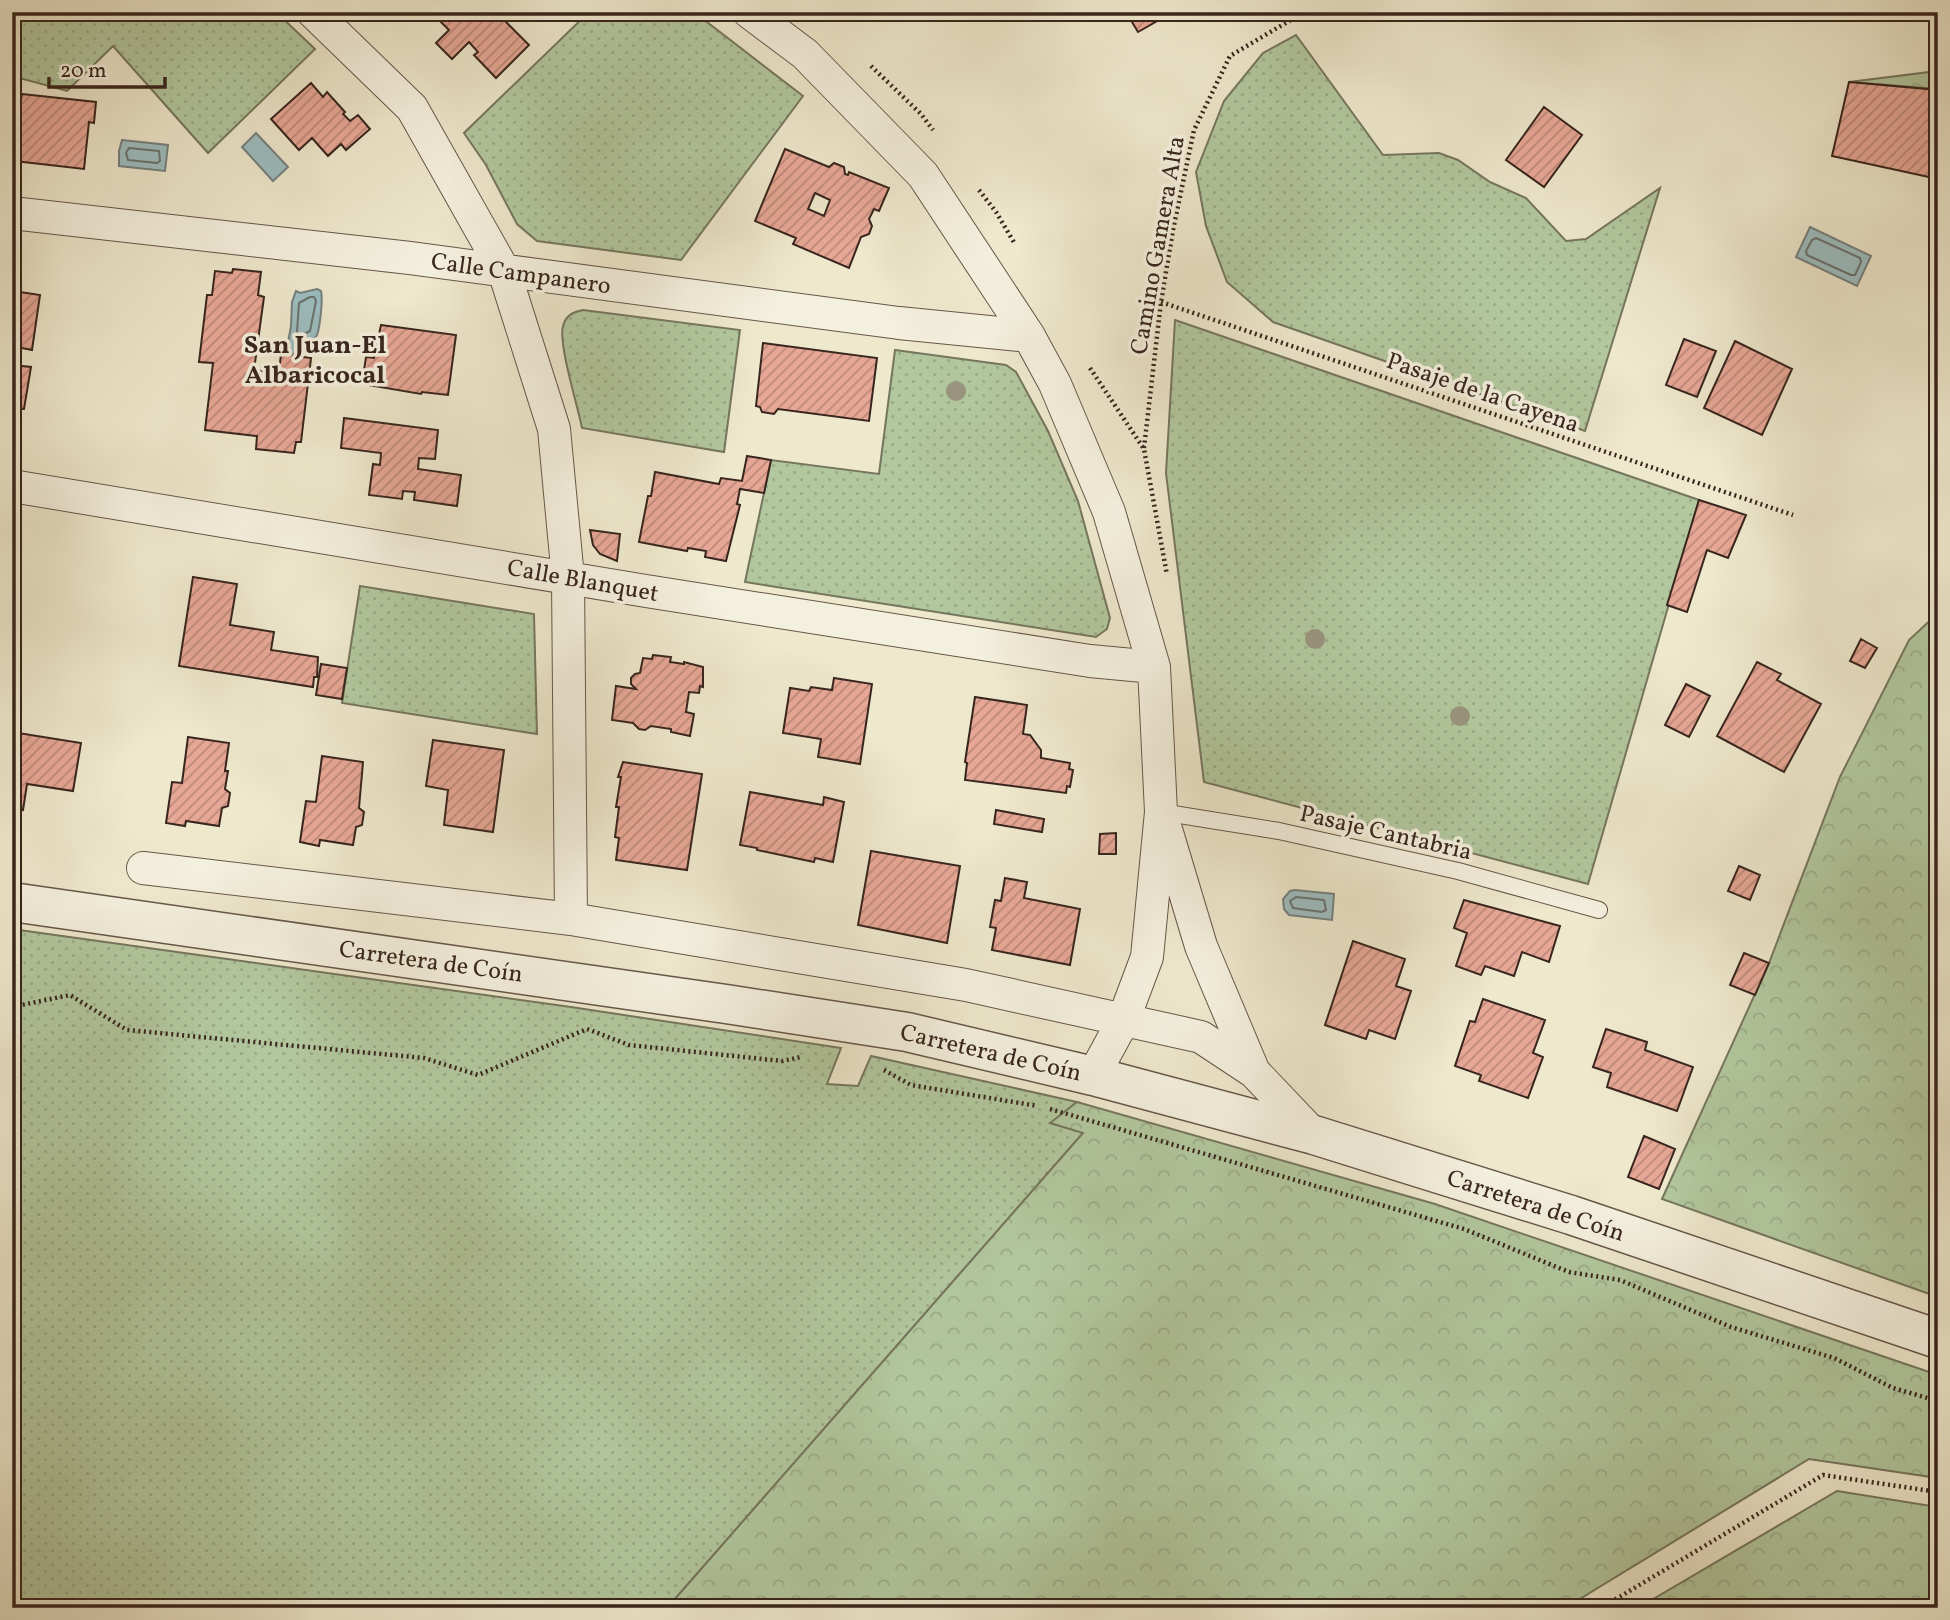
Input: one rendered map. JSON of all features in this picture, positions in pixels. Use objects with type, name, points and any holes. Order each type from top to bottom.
[{"type":"street","points":[[313,12],[412,108],[504,271],[554,429],[568,578],[570,919]]},
{"type":"street","points":[[749,12],[805,54],[923,175],[1028,335],[1055,384],[1109,512],[1154,667],[1161,812],[1147,957],[1123,1020],[1093,1076]]},
{"type":"street","name":"Calle Campanero","points":[[12,213],[504,271],[899,323],[1028,335]]},
{"type":"street","name":"Calle Blanquet","points":[[12,486],[1090,661],[1154,667]]},
{"type":"street","points":[[1161,812],[1201,946],[1254,1072]]},
{"type":"street","points":[[143,868],[570,919],[966,985],[1201,1037],[1254,1072],[1314,1135]]},
{"type":"street","name":"Carretera de Coín","points":[[12,902],[894,1030],[1093,1076],[1314,1135],[1571,1215],[1938,1339]]},
{"type":"lane","name":"Pasaje Cantabria","points":[[1161,812],[1279,831],[1433,865],[1599,910]]},
{"type":"path","name":"Camino Gamera Alta","points":[[1144,449],[1161,302],[1173,230],[1195,130],[1230,56],[1304,12]]},
{"type":"path","name":"Pasaje de la Cayena","points":[[1161,302],[1793,515]]},
{"type":"path","points":[[12,1007],[70,995],[127,1030],[424,1058],[478,1075],[587,1029],[629,1045],[782,1061],[806,1056]]},
{"type":"path","points":[[876,1066],[911,1084],[1043,1107],[1464,1228],[1569,1272],[1620,1280],[1731,1326],[1834,1359],[1893,1388],[1938,1401]]},
{"type":"path","points":[[1601,1608],[1823,1475],[1938,1492]]},
{"type":"green space","points":[[12,12],[276,12],[315,49],[208,153],[113,46],[67,91],[12,76]]},
{"type":"green space","points":[[589,12],[694,12],[803,96],[681,260],[537,241],[517,224],[486,165],[464,133]]},
{"type":"green space","points":[[1296,35],[1383,155],[1439,153],[1458,160],[1490,182],[1526,198],[1566,241],[1586,239],[1660,188],[1585,431],[1273,322],[1227,282],[1206,226],[1196,172],[1224,101],[1263,53]]},
{"type":"green space","points":[[1938,71],[1938,89],[1849,82]]},
{"type":"green space","points":[[583,310],[740,330],[724,452],[582,428],[562,334],[564,322],[568,317]]},
{"type":"green space","points":[[1175,320],[1699,500],[1588,884],[1204,782],[1166,473]]},
{"type":"green space","points":[[895,350],[1006,365],[1016,372],[1048,431],[1078,501],[1110,618],[1107,629],[1096,637],[745,582],[771,460],[879,474]]},
{"type":"green space","points":[[360,586],[534,614],[537,734],[342,703]]},
{"type":"green space","points":[[1938,613],[1938,1297],[1662,1199],[1769,963],[1840,777],[1909,640]]},
{"type":"green space","points":[[12,929],[571,1007],[841,1048],[827,1084],[858,1086],[871,1056],[1077,1102],[1051,1123],[1084,1132],[667,1608],[12,1608]]},
{"type":"green space","points":[[1077,1102],[1435,1204],[1938,1375],[1938,1478],[1809,1459],[1565,1608],[667,1608],[1083,1133],[1050,1123]]},
{"type":"green space","points":[[1837,1491],[1938,1507],[1938,1608],[1638,1608]]},
{"type":"water","points":[[256,133],[288,167],[273,181],[242,147]]},
{"type":"water","points":[[122,140],[168,145],[165,171],[119,166]]},
{"type":"water","points":[[1810,227],[1871,256],[1857,286],[1796,257]]},
{"type":"water","points":[[317,289],[321,291],[322,300],[316,337],[301,345],[299,354],[286,353],[292,302],[296,291],[300,293]]},
{"type":"water","points":[[1290,891],[1334,894],[1332,920],[1289,915],[1284,909],[1283,899]]},
{"type":"building","points":[[436,12],[513,12],[505,21],[529,45],[496,78],[474,55],[478,52],[469,42],[452,59],[436,43],[449,30],[434,15]]},
{"type":"building","points":[[1126,12],[1173,12],[1138,32]]},
{"type":"building","points":[[1849,82],[1938,90],[1938,179],[1832,156]]},
{"type":"building","points":[[311,83],[323,97],[327,92],[350,121],[358,115],[370,129],[346,150],[341,144],[328,156],[312,138],[299,150],[271,119]]},
{"type":"building","points":[[22,94],[96,102],[94,123],[89,122],[84,169],[15,161],[19,124],[13,124],[16,99],[21,99]]},
{"type":"building","points":[[1544,107],[1582,135],[1544,187],[1506,160]]},
{"type":"building","points":[[785,149],[829,167],[834,163],[844,167],[845,174],[848,175],[849,172],[889,188],[879,211],[874,209],[869,219],[872,226],[869,234],[861,237],[849,268],[793,244],[796,238],[755,221]],"holes":[[[815,193],[830,200],[824,216],[808,209]]]},
{"type":"building","points":[[233,269],[261,272],[258,295],[264,297],[254,370],[279,372],[281,354],[311,358],[301,442],[296,442],[294,453],[256,449],[257,436],[205,430],[213,363],[199,362],[207,295],[212,295],[215,271],[232,273]]},
{"type":"building","points":[[20,292],[40,295],[32,350],[12,346]]},
{"type":"building","points":[[381,325],[456,335],[448,395],[421,394],[362,384],[366,357],[374,358]]},
{"type":"building","points":[[1684,339],[1716,351],[1697,397],[1666,385]]},
{"type":"building","points":[[1735,341],[1792,369],[1762,435],[1704,408]]},
{"type":"building","points":[[763,343],[877,358],[869,421],[778,409],[774,414],[762,412],[760,407],[756,406]]},
{"type":"building","points":[[12,365],[31,367],[24,409],[12,408]]},
{"type":"building","points":[[344,418],[438,430],[435,459],[419,458],[418,469],[461,475],[457,506],[414,500],[415,492],[403,491],[402,499],[369,495],[373,464],[380,465],[381,453],[341,448]]},
{"type":"building","points":[[747,456],[771,460],[764,493],[740,489],[737,504],[740,505],[726,561],[705,557],[706,551],[688,548],[687,551],[639,542],[655,472],[719,484],[721,478],[742,481]]},
{"type":"building","points":[[1699,500],[1746,515],[1728,558],[1707,550],[1687,612],[1667,605]]},
{"type":"building","points":[[590,530],[620,534],[617,561],[600,554],[593,545]]},
{"type":"building","points":[[193,577],[237,584],[230,625],[274,632],[271,650],[318,657],[317,677],[314,677],[313,687],[179,666]]},
{"type":"building","points":[[1861,639],[1877,648],[1865,668],[1850,661]]},
{"type":"building","points":[[653,655],[671,657],[670,662],[703,667],[703,687],[700,686],[699,693],[689,692],[686,712],[694,714],[690,736],[651,726],[645,730],[639,729],[633,723],[612,720],[616,686],[636,689],[631,684],[631,678],[640,673],[643,658],[652,659]]},
{"type":"building","points":[[1757,662],[1781,674],[1777,680],[1821,704],[1784,772],[1717,736]]},
{"type":"building","points":[[321,664],[347,668],[342,699],[316,695]]},
{"type":"building","points":[[834,678],[872,684],[860,764],[818,757],[821,739],[783,733],[790,688],[832,690]]},
{"type":"building","points":[[1686,684],[1710,696],[1689,737],[1665,725]]},
{"type":"building","points":[[975,697],[1027,705],[1023,734],[1030,735],[1041,750],[1041,758],[1070,763],[1069,769],[1073,770],[1066,793],[965,780],[965,762]]},
{"type":"building","points":[[12,732],[81,743],[73,791],[27,784],[23,810],[12,808]]},
{"type":"building","points":[[188,737],[229,743],[225,789],[230,793],[228,806],[222,808],[219,826],[186,821],[185,826],[166,823],[172,782],[182,783]]},
{"type":"building","points":[[433,740],[504,750],[493,832],[444,825],[448,790],[426,786]]},
{"type":"building","points":[[322,756],[363,762],[359,808],[364,812],[362,825],[356,827],[353,845],[320,840],[319,846],[300,842],[306,801],[316,802]]},
{"type":"building","points":[[623,762],[702,774],[687,870],[616,860],[619,838],[615,837],[619,807],[616,807],[621,777],[618,777]]},
{"type":"building","points":[[750,792],[823,805],[824,797],[844,802],[833,862],[815,858],[814,862],[740,845]]},
{"type":"building","points":[[996,810],[1044,819],[1042,832],[994,824]]},
{"type":"building","points":[[1116,833],[1116,854],[1099,854],[1100,834]]},
{"type":"building","points":[[871,851],[960,866],[947,943],[858,925]]},
{"type":"building","points":[[1739,866],[1760,875],[1750,900],[1728,891]]},
{"type":"building","points":[[1005,878],[1027,882],[1024,898],[1080,909],[1070,965],[992,950],[996,928],[990,927],[995,900],[1001,901]]},
{"type":"building","points":[[1464,900],[1560,926],[1549,962],[1522,952],[1514,976],[1485,966],[1481,975],[1456,966],[1467,933],[1454,928]]},
{"type":"building","points":[[1353,941],[1405,959],[1396,986],[1411,991],[1395,1039],[1369,1030],[1366,1039],[1325,1025]]},
{"type":"building","points":[[1744,953],[1769,963],[1755,995],[1730,985]]},
{"type":"building","points":[[1483,999],[1545,1020],[1533,1053],[1543,1057],[1528,1098],[1479,1081],[1481,1075],[1455,1066],[1470,1021],[1475,1022]]},
{"type":"building","points":[[1606,1029],[1647,1042],[1645,1050],[1693,1067],[1677,1111],[1607,1087],[1611,1073],[1593,1067]]},
{"type":"building","points":[[1644,1136],[1675,1149],[1659,1189],[1628,1177]]},
{"type":"district","name":"San Juan-El Albaricocal","points":[[315,359]]}]
